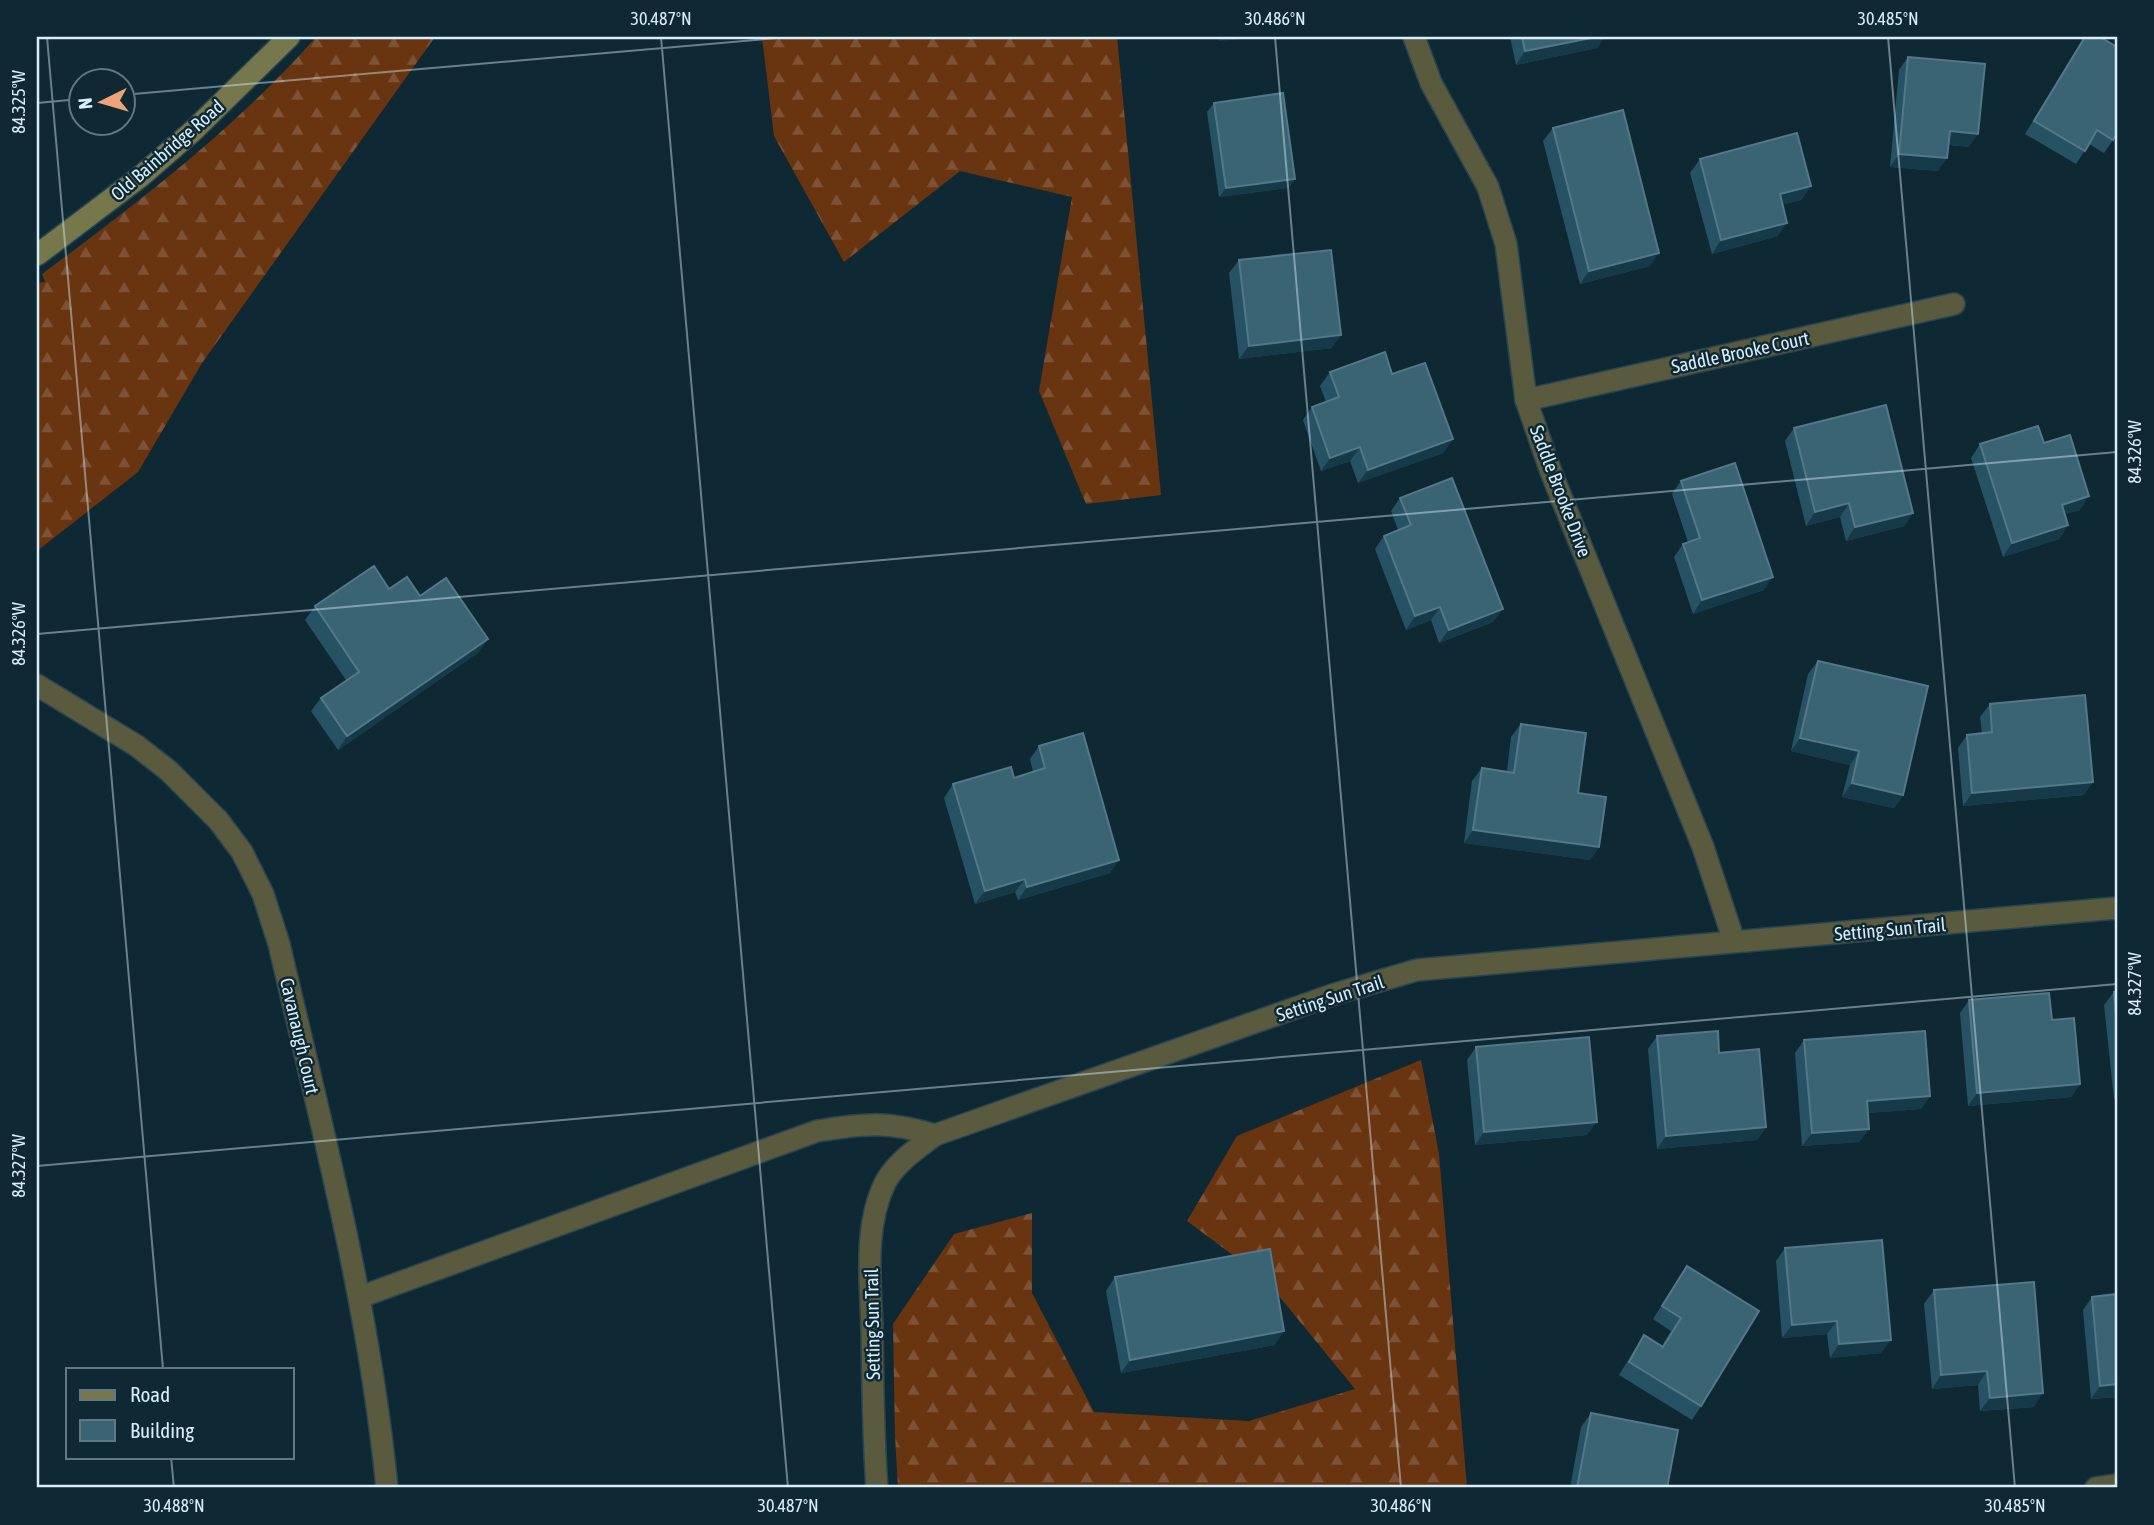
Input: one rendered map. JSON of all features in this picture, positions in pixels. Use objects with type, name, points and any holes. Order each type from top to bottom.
[{"type":"main road","name":"Old Bainbridge Road","points":[[37,255],[139,177],[194,130],[289,37]]},
{"type":"street","name":"Saddle Brooke Drive","points":[[1414,37],[1431,83],[1488,187],[1506,244],[1526,400],[1551,472],[1703,847],[1734,941]]},
{"type":"street","name":"Saddle Brooke Court","points":[[1526,400],[1954,304]]},
{"type":"street","name":"Cavanaugh Court","points":[[37,685],[136,746],[169,771],[218,820],[242,852],[263,894],[279,944],[360,1297],[382,1436],[387,1488]]},
{"type":"street","name":"Setting Sun Trail","points":[[877,1488],[873,1438],[870,1248],[877,1206],[886,1181],[908,1155],[935,1136],[1335,994],[1417,970],[2117,908]]},
{"type":"street","points":[[360,1297],[817,1132],[863,1123],[905,1126],[935,1136]]},
{"type":"street","points":[[2096,1488],[2117,1485]]},
{"type":"green space","points":[[316,37],[435,37],[202,363],[138,472],[37,551],[37,283],[45,282],[42,274],[220,133]]},
{"type":"green space","points":[[762,37],[1117,37],[1161,495],[1086,504],[1039,391],[1072,197],[960,171],[844,262],[774,136]]},
{"type":"green space","points":[[1421,1060],[1439,1154],[1467,1488],[898,1488],[893,1324],[954,1234],[1032,1213],[1032,1293],[1094,1412],[1249,1421],[1355,1389],[1265,1279],[1187,1221],[1237,1136]]},
{"type":"building","points":[[1522,37],[1596,37],[1525,51]]},
{"type":"building","points":[[2085,37],[2100,37],[2117,47],[2117,133],[2113,140],[2097,130],[2085,151],[2034,121]]},
{"type":"building","points":[[1908,57],[1985,64],[1978,134],[1950,131],[1947,158],[1899,154]]},
{"type":"building","points":[[1283,93],[1295,179],[1226,188],[1214,103]]},
{"type":"building","points":[[1623,110],[1659,253],[1589,271],[1553,128]]},
{"type":"building","points":[[1797,133],[1811,186],[1780,194],[1787,223],[1721,240],[1700,159]]},
{"type":"building","points":[[1331,250],[1341,335],[1249,346],[1239,260]]},
{"type":"building","points":[[1385,352],[1392,374],[1425,363],[1453,439],[1368,470],[1360,447],[1330,458],[1312,407],[1339,397],[1330,372]]},
{"type":"building","points":[[1886,405],[1913,513],[1855,527],[1849,503],[1815,512],[1794,428]]},
{"type":"building","points":[[2038,426],[2044,443],[2070,435],[2089,496],[2062,505],[2068,525],[2012,543],[1980,444]]},
{"type":"building","points":[[1735,463],[1773,577],[1702,600],[1683,544],[1700,538],[1681,481]]},
{"type":"building","points":[[1452,478],[1503,609],[1449,630],[1440,607],[1415,616],[1384,536],[1411,525],[1400,498]]},
{"type":"building","points":[[374,566],[389,589],[407,577],[420,596],[446,578],[488,639],[347,736],[321,698],[359,672],[315,606]]},
{"type":"building","points":[[1818,661],[1928,686],[1903,795],[1852,783],[1859,751],[1800,738]]},
{"type":"building","points":[[2085,695],[2093,782],[1972,793],[1967,735],[1992,732],[1990,704]]},
{"type":"building","points":[[1521,724],[1586,733],[1578,793],[1606,797],[1599,847],[1473,830],[1482,768],[1514,773]]},
{"type":"building","points":[[1083,733],[1119,860],[1027,887],[1025,879],[985,891],[953,784],[1011,767],[1014,778],[1045,768],[1039,746]]},
{"type":"building","points":[[2117,991],[2117,1027],[2114,992]]},
{"type":"building","points":[[2049,993],[2052,1020],[2074,1018],[2080,1084],[1977,1093],[1969,1000]]},
{"type":"building","points":[[1718,1031],[1719,1053],[1759,1049],[1766,1127],[1666,1136],[1657,1036]]},
{"type":"building","points":[[1925,1031],[1930,1096],[1867,1101],[1869,1129],[1812,1133],[1804,1040]]},
{"type":"building","points":[[1589,1037],[1597,1122],[1484,1132],[1476,1047]]},
{"type":"building","points":[[1882,1240],[1891,1340],[1839,1344],[1837,1321],[1792,1325],[1785,1248]]},
{"type":"building","points":[[1270,1249],[1284,1331],[1130,1360],[1115,1277]]},
{"type":"building","points":[[1687,1266],[1759,1311],[1701,1406],[1629,1362],[1644,1335],[1663,1347],[1681,1318],[1662,1306]]},
{"type":"building","points":[[2034,1282],[2043,1393],[1990,1398],[1987,1371],[1941,1375],[1934,1290]]},
{"type":"building","points":[[2117,1294],[2117,1384],[2100,1386],[2092,1297]]},
{"type":"building","points":[[1591,1413],[1678,1430],[1667,1488],[1577,1488]]}]
